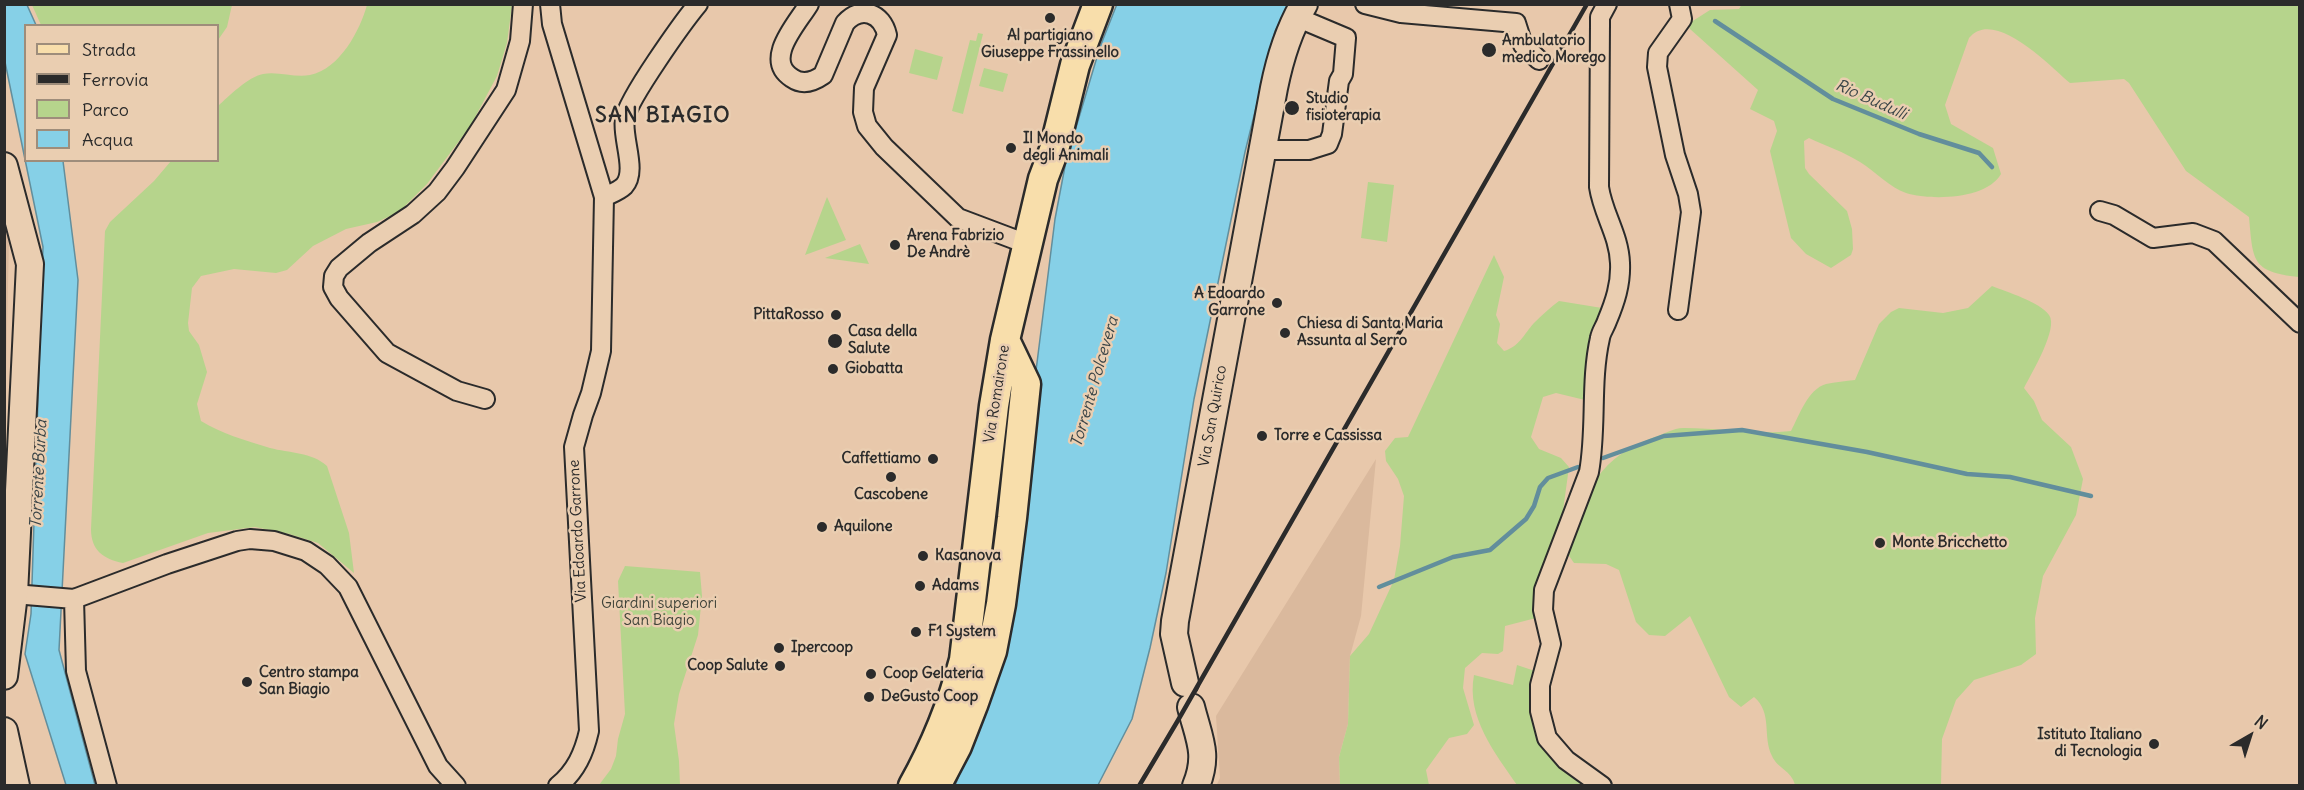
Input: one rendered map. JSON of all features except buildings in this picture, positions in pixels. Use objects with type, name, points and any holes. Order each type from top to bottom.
[{"type":"main road","name":"Via Romairone","points":[[913,786],[941,732],[964,660],[992,417],[1005,340],[1027,244],[1075,65],[1098,4]]},
{"type":"main road","name":"Via San Quirico","points":[[1196,786],[1204,757],[1174,634],[1175,621],[1281,56],[1300,10]]},
{"type":"main road","points":[[4,166],[30,264],[20,594],[4,676]]},
{"type":"main road","points":[[936,786],[957,746],[973,705],[992,651],[1001,604],[1026,384],[1005,340]]},
{"type":"main road","points":[[4,731],[16,786]]},
{"type":"street","points":[[485,399],[457,391],[387,353],[339,298],[333,287],[334,276],[339,268],[369,243],[413,214],[437,192],[455,168],[506,90],[520,41],[523,4]]},
{"type":"street","name":"Via Edoardo Garrone","points":[[550,4],[552,24],[604,197],[601,351],[574,447],[589,731],[585,749],[578,763],[558,786]]},
{"type":"street","points":[[604,197],[622,188],[629,176],[624,129],[628,108],[698,4]]},
{"type":"street","points":[[809,4],[780,51],[782,67],[786,74],[796,81],[807,82],[823,75],[849,18],[861,12],[876,15],[885,26],[887,34],[864,88],[863,112],[867,126],[884,147],[958,218],[1027,244]]},
{"type":"street","points":[[1365,4],[1401,13],[1515,23],[1523,45],[1539,60]]},
{"type":"street","points":[[1602,786],[1566,760],[1547,738],[1540,711],[1540,685],[1551,644],[1543,610],[1544,590],[1589,472],[1593,454],[1593,385],[1600,336],[1617,295],[1620,276],[1619,246],[1599,187],[1600,17],[1607,4]]},
{"type":"street","points":[[1678,310],[1691,212],[1688,194],[1675,155],[1657,67],[1658,53],[1682,19],[1679,4]]},
{"type":"street","name":"Via San Quirico","points":[[1263,150],[1317,149],[1328,144],[1332,134],[1346,38],[1308,22],[1300,10]]},
{"type":"street","points":[[2100,211],[2114,215],[2153,238],[2193,233],[2214,241],[2300,323]]},
{"type":"street","points":[[20,594],[70,599],[167,564],[237,541],[250,539],[274,541],[306,551],[327,565],[348,587],[438,766],[456,786]]},
{"type":"street","points":[[70,599],[76,671],[107,786]]},
{"type":"shaded area","points":[[5,223],[9,239],[5,420]]},
{"type":"shaded area","points":[[1376,459],[1361,616],[1350,656],[1348,724],[1339,757],[1340,785],[1216,786],[1220,778],[1216,716]]},
{"type":"green space","points":[[1742,4],[2299,5],[2299,277],[2272,272],[2263,267],[2254,254],[2249,217],[2186,171],[2129,83],[2124,79],[2070,83],[2021,42],[2007,34],[1993,30],[1980,30],[1969,38],[1945,105],[1951,124],[1993,148],[2001,174],[1984,189],[1958,196],[1917,196],[1894,187],[1848,155],[1809,138],[1804,141],[1805,168],[1847,211],[1852,229],[1851,255],[1831,268],[1806,254],[1791,238],[1770,151],[1777,131],[1774,121],[1750,109],[1758,90],[1690,29],[1688,24],[1710,10],[1739,9]]},
{"type":"green space","points":[[32,5],[232,5],[227,27],[219,39],[219,24],[41,24]]},
{"type":"green space","points":[[367,5],[512,5],[507,43],[497,76],[471,125],[427,184],[399,212],[377,222],[346,229],[313,246],[287,270],[276,273],[234,269],[201,276],[192,288],[188,323],[189,331],[199,345],[207,372],[197,404],[201,421],[234,436],[270,448],[307,455],[327,466],[349,533],[354,573],[318,543],[255,527],[208,533],[123,563],[110,559],[96,548],[91,529],[105,231],[110,222],[154,181],[170,162],[219,162],[219,105],[233,92],[263,74],[298,76],[321,71],[339,57],[359,26]]},
{"type":"green space","points":[[978,33],[983,34],[963,114],[952,111],[970,40],[976,41]]},
{"type":"green space","points":[[915,49],[943,57],[937,80],[909,73]]},
{"type":"green space","points":[[984,68],[1008,74],[1003,92],[979,86]]},
{"type":"green space","points":[[1368,182],[1394,185],[1387,242],[1361,238]]},
{"type":"green space","points":[[827,197],[846,240],[805,255]]},
{"type":"green space","points":[[860,244],[869,264],[825,258]]},
{"type":"green space","points":[[1494,255],[1504,277],[1496,315],[1500,324],[1497,343],[1504,351],[1517,343],[1546,311],[1559,301],[1602,308],[1604,313],[1585,400],[1556,393],[1543,397],[1531,437],[1539,449],[1561,458],[1569,467],[1562,518],[1538,590],[1536,618],[1505,626],[1503,651],[1498,654],[1482,653],[1465,668],[1463,688],[1474,725],[1467,734],[1449,738],[1426,770],[1429,785],[1340,785],[1339,757],[1348,724],[1350,656],[1369,634],[1394,580],[1400,546],[1404,496],[1398,479],[1386,461],[1385,451],[1395,438],[1408,437]]},
{"type":"green space","points":[[1992,286],[2031,302],[2049,315],[2051,321],[2047,340],[2024,388],[2034,401],[2042,420],[2071,447],[2083,479],[2076,515],[2043,576],[2035,618],[2036,654],[2021,665],[1974,680],[1956,700],[1942,739],[1941,785],[1795,785],[1791,776],[1777,764],[1772,756],[1760,703],[1754,697],[1741,707],[1729,697],[1690,616],[1665,636],[1649,635],[1636,622],[1619,570],[1606,564],[1574,563],[1565,550],[1579,512],[1595,481],[1605,468],[1634,446],[1681,428],[1791,431],[1814,391],[1829,383],[1855,380],[1879,324],[1891,312],[1899,308],[1943,313],[1968,308]]},
{"type":"green space","name":"Giardini superiori San Biagio","points":[[625,566],[700,572],[702,596],[698,635],[679,694],[674,724],[680,785],[599,785],[611,769],[616,756],[625,714],[618,581]]},
{"type":"green space","points":[[1517,665],[1535,671],[1534,715],[1589,785],[1517,785],[1484,734],[1474,705],[1474,675],[1513,685]]},
{"type":"water","name":"Torrente Polcevera","points":[[1117,4],[1289,5],[1275,31],[1245,152],[1194,399],[1166,573],[1132,719],[1098,785],[955,786],[999,666],[1055,219],[1066,161],[1100,47]]},
{"type":"water","points":[[4,5],[27,5],[36,24],[24,24],[24,154],[5,62]]},
{"type":"water","name":"Torrente Burba","points":[[26,162],[63,162],[78,280],[59,650],[95,785],[66,785],[25,654],[31,614],[43,247]]},
{"type":"waterway","name":"Rio Budulli","points":[[1715,21],[1833,99],[1919,134],[1979,153],[1992,167]]},
{"type":"waterway","points":[[1603,458],[1664,436],[1742,430],[1867,452],[1967,474],[2010,477],[2091,496]]},
{"type":"waterway","points":[[1379,587],[1453,557],[1490,550],[1526,519],[1534,506],[1540,487],[1548,478],[1578,467]]},
{"type":"railway","points":[[1139,786],[1587,4]]},
{"type":"place","name":"Al partigiano Giuseppe Frassinello","points":[[1050,18]]},
{"type":"place","name":"Ambulatorio medico Morego","points":[[1489,50]]},
{"type":"place","name":"Studio fisioterapia","points":[[1292,108]]},
{"type":"place","name":"Il Mondo degli Animali","points":[[1011,148]]},
{"type":"place","name":"Arena Fabrizio De Andrè","points":[[895,245]]},
{"type":"place","name":"A Edoardo Garrone","points":[[1277,303]]},
{"type":"place","name":"PittaRosso","points":[[836,315]]},
{"type":"place","name":"Chiesa di Santa Maria Assunta al Serro","points":[[1285,333]]},
{"type":"place","name":"Casa della Salute","points":[[835,341]]},
{"type":"place","name":"Giobatta","points":[[833,369]]},
{"type":"place","name":"Torre e Cassissa","points":[[1262,436]]},
{"type":"place","name":"Caffettiamo","points":[[933,459]]},
{"type":"place","name":"Cascobene","points":[[891,477]]},
{"type":"place","name":"Aquilone","points":[[822,527]]},
{"type":"place","name":"Monte Bricchetto","points":[[1880,543]]},
{"type":"place","name":"Kasanova","points":[[923,556]]},
{"type":"place","name":"Adams","points":[[920,586]]},
{"type":"place","name":"F1 System","points":[[916,632]]},
{"type":"place","name":"Ipercoop","points":[[779,648]]},
{"type":"place","name":"Coop Salute","points":[[780,666]]},
{"type":"place","name":"Coop Gelateria","points":[[871,674]]},
{"type":"place","name":"Centro stampa San Biagio","points":[[247,682]]},
{"type":"place","name":"DeGusto Coop","points":[[869,697]]},
{"type":"place","name":"Istituto Italiano di Tecnologia","points":[[2154,744]]},
{"type":"district","name":"SAN BIAGIO","points":[[663,116]]}]
